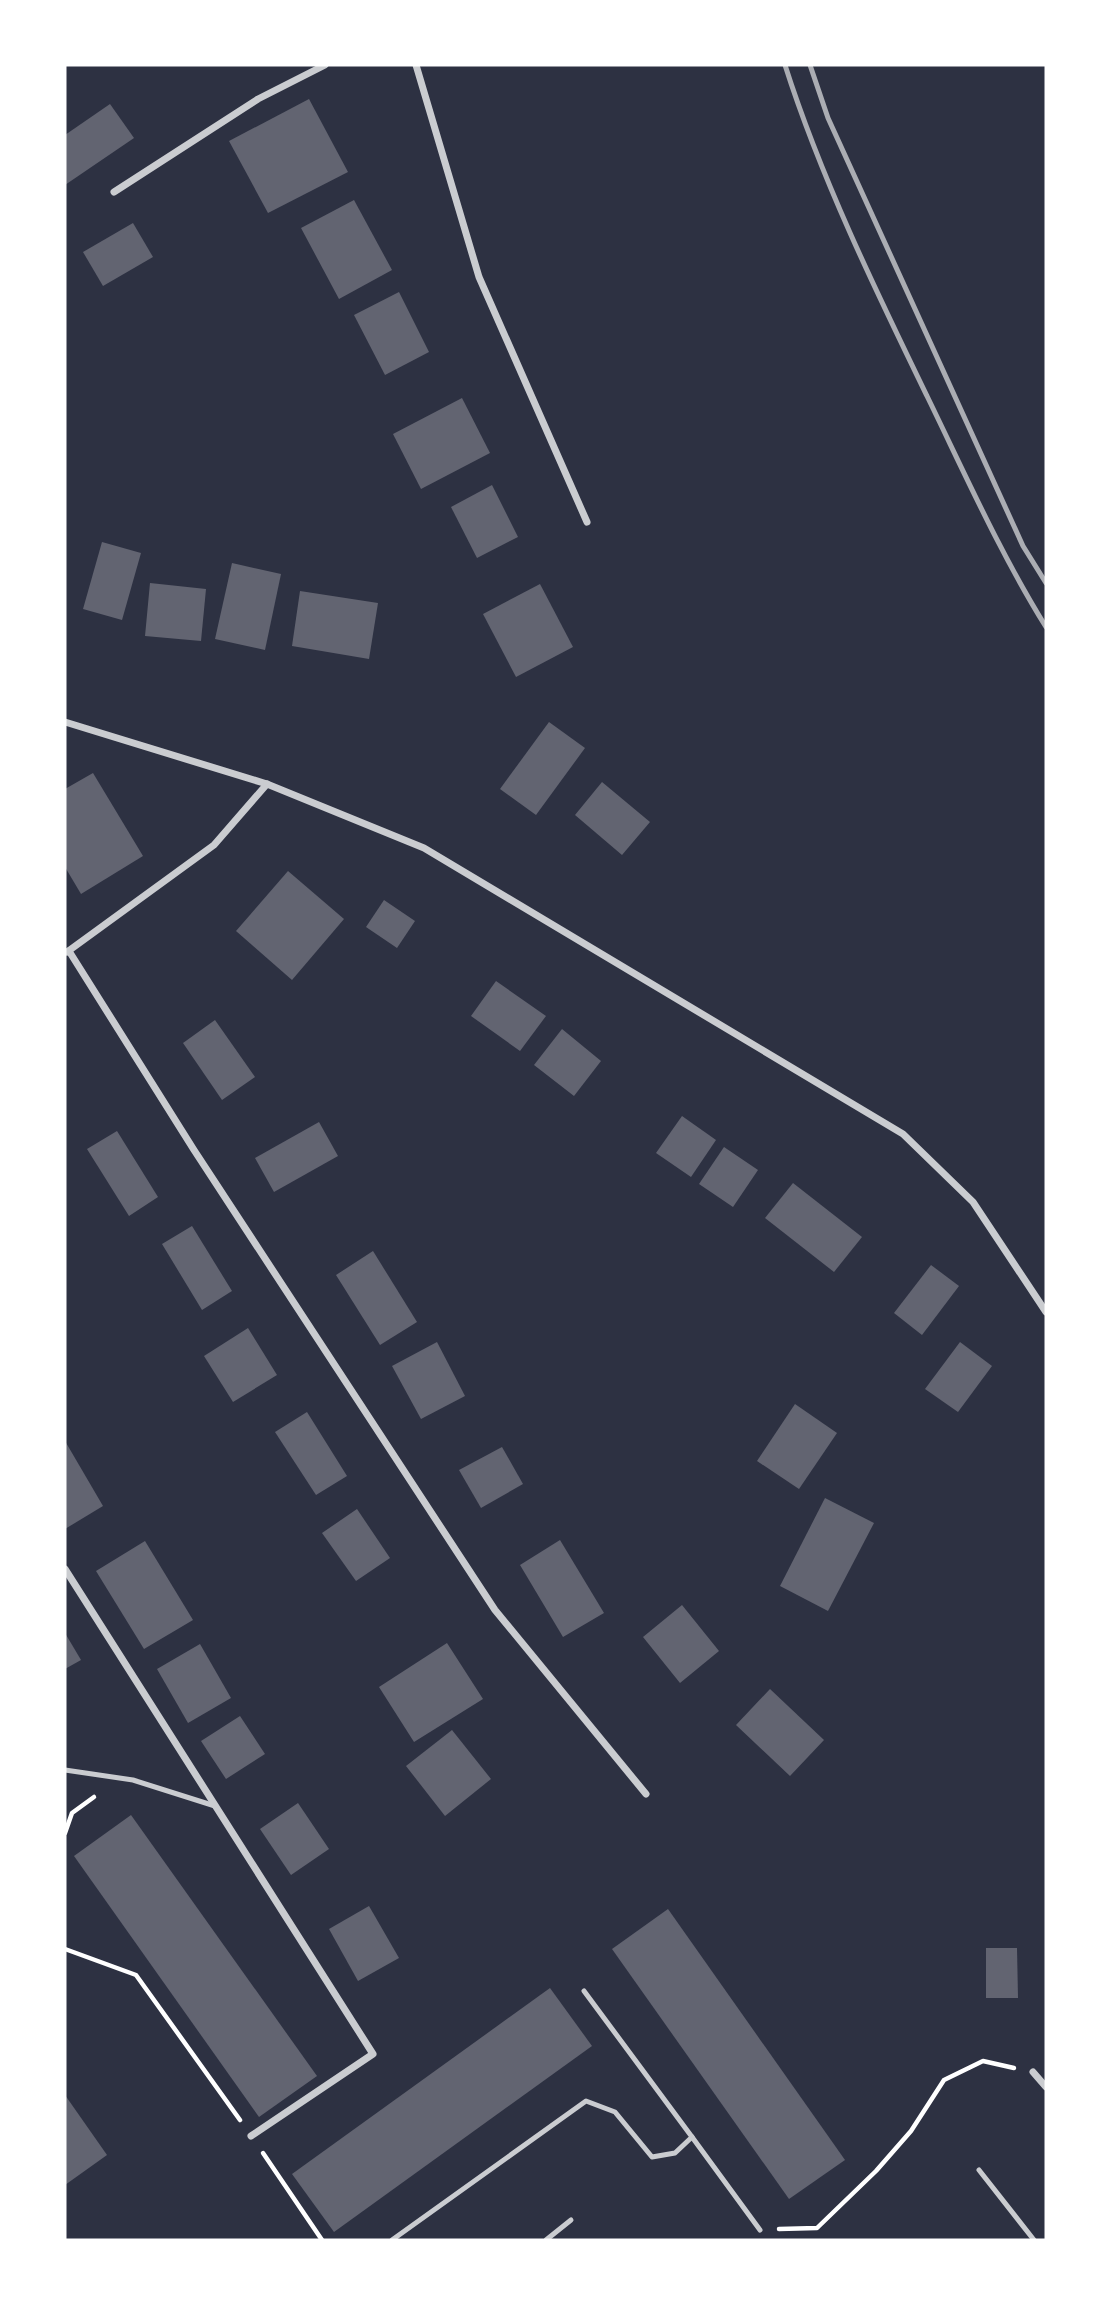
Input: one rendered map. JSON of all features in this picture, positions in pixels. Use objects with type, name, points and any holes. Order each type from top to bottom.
[{"type":"street","points":[[114,192],[258,99],[325,65]]},
{"type":"street","points":[[416,65],[479,277],[587,522]]},
{"type":"street","points":[[65,723],[267,785],[424,848],[903,1134],[973,1202],[1046,1312]]},
{"type":"street","points":[[267,785],[214,845],[67,952],[495,1610],[646,1794]]},
{"type":"street","points":[[65,1569],[373,2054],[251,2136]]},
{"type":"street","points":[[1033,2072],[1046,2087]]},
{"type":"lane","points":[[65,1770],[119,1778],[218,1807]]},
{"type":"lane","points":[[584,1991],[760,2230]]},
{"type":"lane","points":[[392,2240],[586,2101],[615,2112],[652,2157],[674,2153],[692,2137]]},
{"type":"lane","points":[[979,2170],[1034,2240]]},
{"type":"lane","points":[[546,2240],[571,2220]]},
{"type":"path","points":[[65,1833],[72,1813],[119,1778]]},
{"type":"path","points":[[65,1949],[136,1975],[322,2240]]},
{"type":"path","points":[[760,2230],[817,2228],[902,2141],[944,2080],[983,2061],[1033,2072]]},
{"type":"building","points":[[309,99],[348,172],[268,213],[229,141]]},
{"type":"building","points":[[110,104],[134,138],[65,185],[65,135]]},
{"type":"building","points":[[354,200],[392,270],[339,299],[301,228]]},
{"type":"building","points":[[133,223],[153,257],[103,286],[83,252]]},
{"type":"building","points":[[399,292],[429,352],[385,375],[354,315]]},
{"type":"building","points":[[462,398],[490,453],[421,489],[393,434]]},
{"type":"building","points":[[492,485],[518,537],[477,558],[451,507]]},
{"type":"building","points":[[102,542],[141,553],[122,620],[83,609]]},
{"type":"building","points":[[232,563],[281,574],[265,650],[215,639]]},
{"type":"building","points":[[150,583],[206,589],[201,641],[145,636]]},
{"type":"building","points":[[540,584],[573,647],[516,677],[483,614]]},
{"type":"building","points":[[300,591],[378,603],[369,659],[292,646]]},
{"type":"building","points":[[549,722],[585,748],[536,815],[500,789]]},
{"type":"building","points":[[93,773],[143,856],[81,894],[65,867],[65,789]]},
{"type":"building","points":[[602,782],[650,822],[622,855],[575,815]]},
{"type":"building","points":[[288,871],[344,919],[292,980],[236,931]]},
{"type":"building","points":[[384,900],[415,921],[397,948],[366,927]]},
{"type":"building","points":[[496,981],[546,1016],[520,1051],[471,1016]]},
{"type":"building","points":[[215,1020],[255,1077],[222,1100],[183,1043]]},
{"type":"building","points":[[562,1029],[601,1061],[574,1096],[534,1065]]},
{"type":"building","points":[[682,1116],[716,1140],[691,1177],[656,1153]]},
{"type":"building","points":[[319,1122],[338,1156],[274,1192],[255,1158]]},
{"type":"building","points":[[117,1131],[158,1197],[129,1216],[87,1149]]},
{"type":"building","points":[[724,1147],[758,1170],[733,1207],[699,1184]]},
{"type":"building","points":[[793,1183],[862,1237],[834,1272],[765,1218]]},
{"type":"building","points":[[192,1226],[232,1291],[202,1310],[162,1244]]},
{"type":"building","points":[[373,1251],[417,1322],[380,1345],[336,1275]]},
{"type":"building","points":[[931,1265],[959,1286],[922,1335],[894,1313]]},
{"type":"building","points":[[248,1328],[277,1375],[233,1402],[204,1356]]},
{"type":"building","points":[[437,1342],[465,1396],[421,1419],[392,1366]]},
{"type":"building","points":[[960,1342],[992,1366],[958,1412],[925,1389]]},
{"type":"building","points":[[795,1404],[837,1433],[799,1489],[757,1461]]},
{"type":"building","points":[[307,1412],[347,1476],[316,1495],[275,1432]]},
{"type":"building","points":[[65,1441],[103,1506],[65,1529]]},
{"type":"building","points":[[502,1447],[523,1484],[481,1508],[459,1470]]},
{"type":"building","points":[[825,1498],[874,1523],[828,1611],[780,1586]]},
{"type":"building","points":[[357,1509],[390,1558],[356,1581],[322,1533]]},
{"type":"building","points":[[560,1540],[604,1613],[563,1637],[520,1565]]},
{"type":"building","points":[[145,1541],[193,1620],[144,1649],[96,1571]]},
{"type":"building","points":[[682,1605],[719,1651],[680,1683],[643,1637]]},
{"type":"building","points":[[65,1633],[81,1660],[65,1669]]},
{"type":"building","points":[[447,1643],[483,1699],[414,1742],[379,1687]]},
{"type":"building","points":[[200,1644],[231,1698],[188,1723],[157,1669]]},
{"type":"building","points":[[770,1689],[824,1740],[790,1776],[736,1725]]},
{"type":"building","points":[[240,1716],[265,1754],[226,1779],[201,1741]]},
{"type":"building","points":[[452,1730],[491,1779],[445,1816],[406,1766]]},
{"type":"building","points":[[298,1803],[329,1849],[291,1875],[260,1829]]},
{"type":"building","points":[[131,1815],[317,2076],[259,2117],[74,1856]]},
{"type":"building","points":[[369,1906],[399,1958],[358,1981],[329,1929]]},
{"type":"building","points":[[668,1909],[845,2160],[789,2199],[612,1949]]},
{"type":"building","points":[[986,1948],[1017,1948],[1018,1998],[986,1998]]},
{"type":"building","points":[[550,1988],[592,2046],[334,2232],[292,2174]]},
{"type":"building","points":[[65,2095],[107,2155],[65,2185]]},
{"type":"railway","points":[[785,65],[815,149],[869,274],[1013,571],[1046,627]]},
{"type":"railway","points":[[810,65],[828,118],[1023,546],[1046,583]]}]
